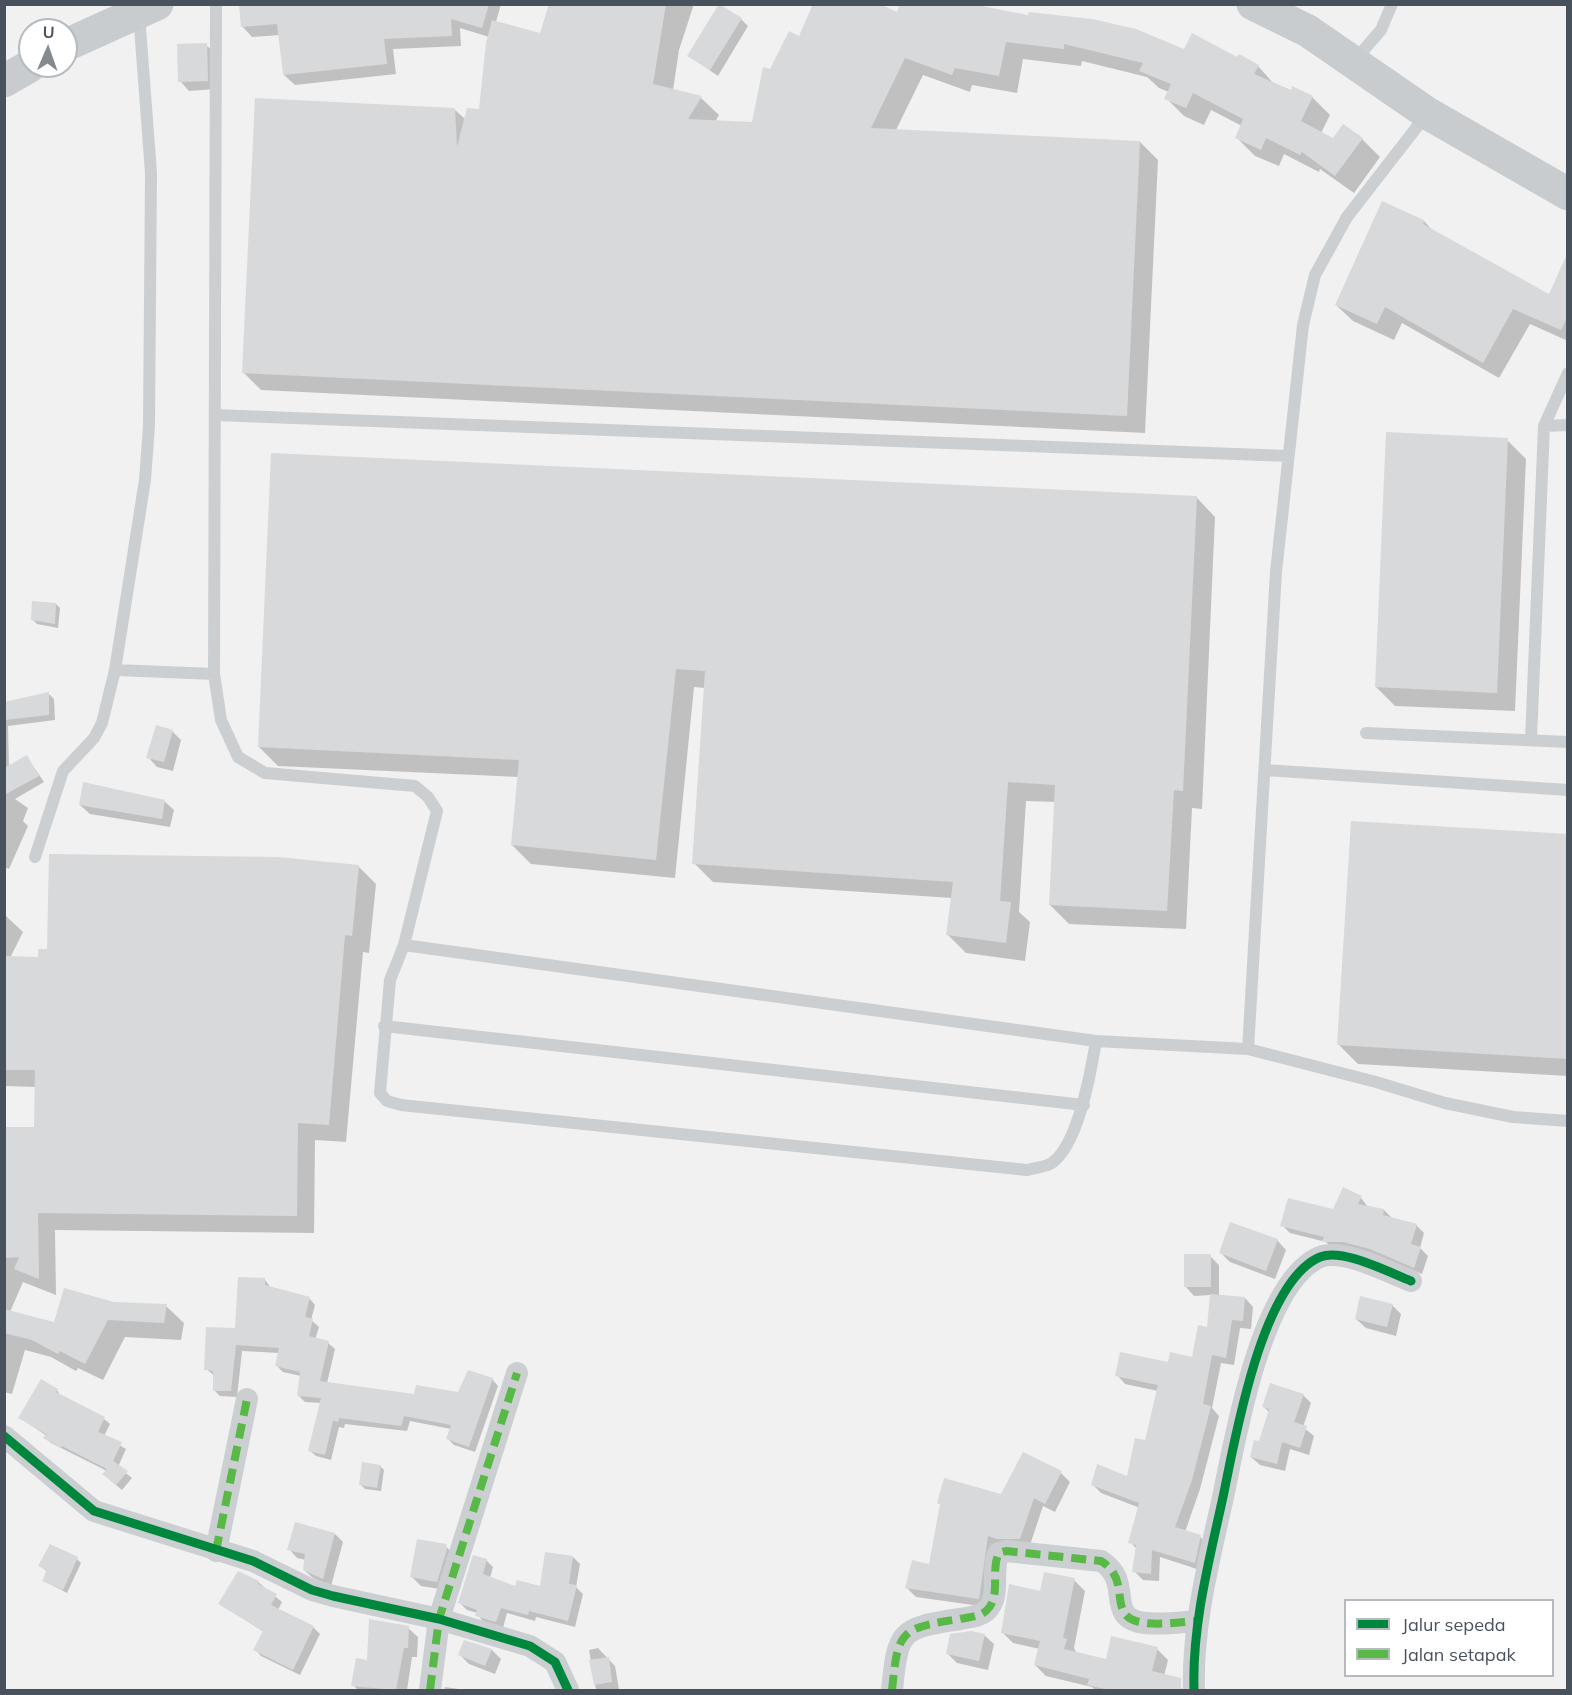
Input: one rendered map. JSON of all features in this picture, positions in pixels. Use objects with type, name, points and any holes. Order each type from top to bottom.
[{"type":"main road","points":[[1253,4],[1308,31],[1427,113],[1568,194]]},
{"type":"main road","points":[[78,40],[148,8]]},
{"type":"main road","points":[[4,81],[18,73]]},
{"type":"street","points":[[1194,1690],[1197,1622],[1246,1386],[1264,1336],[1285,1293],[1311,1262],[1322,1256],[1348,1257],[1411,1281]]},
{"type":"street","points":[[430,1690],[439,1619],[517,1373]]},
{"type":"street","points":[[216,1551],[247,1399]]},
{"type":"street","points":[[4,1436],[94,1510],[253,1561],[312,1590],[439,1619],[530,1646],[555,1662],[568,1690]]},
{"type":"street","points":[[892,1690],[897,1647],[902,1638],[914,1628],[929,1623],[972,1617],[986,1611],[994,1598],[996,1559],[999,1553],[1006,1551],[1101,1561],[1110,1567],[1119,1579],[1120,1605],[1126,1616],[1144,1623],[1197,1622]]},
{"type":"lane","points":[[216,4],[214,674],[221,720],[238,757],[265,773],[415,786],[428,797],[437,811],[404,945],[390,980],[384,1026],[380,1093],[387,1101],[401,1105],[1027,1170],[1051,1164],[1069,1141],[1084,1105],[1096,1041]]},
{"type":"lane","points":[[1354,62],[1381,30],[1392,4]]},
{"type":"lane","points":[[35,856],[63,771],[94,738],[102,723],[115,670],[145,480],[150,426],[151,173],[148,8]]},
{"type":"lane","points":[[1248,1049],[1275,572],[1303,325],[1315,275],[1347,217],[1427,113]]},
{"type":"lane","points":[[1531,739],[1534,718],[1544,426],[1568,373]]},
{"type":"lane","points":[[215,415],[1288,456]]},
{"type":"lane","points":[[1544,426],[1568,425]]},
{"type":"lane","points":[[115,670],[214,674]]},
{"type":"lane","points":[[1366,733],[1568,742]]},
{"type":"lane","points":[[1264,770],[1568,790]]},
{"type":"lane","points":[[404,945],[1096,1041],[1248,1049],[1376,1082],[1445,1103],[1513,1118],[1568,1121]]},
{"type":"lane","points":[[384,1026],[1084,1105]]},
{"type":"building","points":[[239,4],[489,4],[482,28],[451,19],[452,36],[384,39],[387,64],[283,75],[277,24],[241,27]]},
{"type":"building","points":[[549,4],[666,4],[653,84],[702,96],[688,119],[752,122],[763,67],[770,69],[789,31],[799,36],[813,4],[880,4],[897,12],[900,4],[971,4],[1028,15],[1029,12],[1092,19],[1136,29],[1184,49],[1192,33],[1237,57],[1239,54],[1259,65],[1254,74],[1291,90],[1292,86],[1313,96],[1301,121],[1333,138],[1343,124],[1363,138],[1335,176],[1302,152],[1300,155],[1266,138],[1261,150],[1235,138],[1243,119],[1193,93],[1186,108],[1164,99],[1171,84],[1139,71],[1143,63],[1064,44],[1064,49],[1006,42],[999,76],[955,68],[952,75],[905,58],[871,128],[1140,141],[1127,416],[242,373],[255,98],[455,108],[457,147],[467,108],[479,109],[486,43],[492,20],[540,33]]},
{"type":"building","points":[[719,4],[742,18],[710,70],[687,56]]},
{"type":"building","points":[[207,43],[208,81],[178,82],[177,44]]},
{"type":"building","points":[[1382,201],[1424,220],[1423,224],[1549,294],[1568,252],[1568,315],[1561,330],[1513,309],[1483,363],[1385,307],[1377,324],[1335,305]]},
{"type":"building","points":[[1386,432],[1508,438],[1497,693],[1375,687]]},
{"type":"building","points":[[271,453],[1197,496],[1183,791],[1174,790],[1167,911],[1049,905],[1055,785],[1008,782],[1000,901],[1011,902],[1006,943],[946,935],[953,882],[692,864],[705,671],[676,669],[656,860],[511,845],[519,760],[258,747]]},
{"type":"building","points":[[32,601],[56,603],[55,624],[31,620]]},
{"type":"building","points":[[49,692],[49,715],[4,720],[4,702]]},
{"type":"building","points":[[156,725],[173,730],[164,762],[146,758]]},
{"type":"building","points":[[27,755],[39,776],[4,795],[4,768]]},
{"type":"building","points":[[83,782],[165,800],[162,819],[79,805]]},
{"type":"building","points":[[1351,821],[1568,834],[1568,1059],[1337,1045]]},
{"type":"building","points":[[49,854],[278,857],[359,865],[352,936],[345,935],[329,1125],[298,1123],[297,1216],[38,1213],[39,1279],[14,1269],[19,1257],[4,1258],[4,1127],[34,1127],[35,1070],[4,1070],[4,956],[38,957],[38,949],[47,949]]},
{"type":"building","points":[[1343,1187],[1362,1196],[1358,1204],[1384,1209],[1383,1215],[1417,1224],[1411,1244],[1421,1247],[1414,1268],[1370,1249],[1343,1242],[1322,1241],[1324,1237],[1280,1226],[1288,1198],[1333,1209]]},
{"type":"building","points":[[1230,1222],[1278,1239],[1266,1271],[1219,1253]]},
{"type":"building","points":[[1184,1254],[1211,1254],[1211,1287],[1184,1287]]},
{"type":"building","points":[[238,1277],[265,1278],[265,1285],[310,1297],[305,1317],[313,1319],[309,1336],[329,1341],[320,1381],[414,1394],[416,1385],[458,1392],[468,1370],[493,1378],[469,1447],[446,1439],[451,1425],[404,1416],[401,1426],[339,1418],[338,1422],[333,1421],[325,1455],[308,1451],[321,1398],[297,1396],[300,1372],[275,1366],[279,1348],[236,1345],[231,1391],[213,1391],[213,1371],[204,1370],[206,1327],[235,1328]]},
{"type":"building","points":[[64,1288],[114,1302],[167,1304],[164,1323],[108,1320],[85,1364],[60,1351],[58,1354],[32,1340],[4,1333],[4,1309],[54,1322]]},
{"type":"building","points":[[1210,1294],[1245,1297],[1243,1321],[1232,1320],[1226,1358],[1212,1355],[1203,1404],[1211,1406],[1192,1480],[1175,1527],[1201,1535],[1195,1563],[1152,1550],[1151,1574],[1132,1572],[1136,1545],[1128,1543],[1139,1503],[1091,1485],[1097,1464],[1127,1476],[1135,1438],[1145,1440],[1158,1385],[1115,1376],[1120,1352],[1168,1362],[1170,1352],[1192,1357],[1198,1325],[1207,1327]]},
{"type":"building","points":[[1360,1296],[1393,1304],[1387,1327],[1355,1319]]},
{"type":"building","points":[[41,1379],[58,1389],[56,1392],[105,1417],[98,1432],[122,1442],[113,1461],[128,1471],[116,1485],[102,1474],[107,1469],[43,1438],[46,1434],[18,1418]]},
{"type":"building","points":[[1270,1383],[1304,1394],[1294,1422],[1307,1426],[1300,1448],[1282,1442],[1277,1464],[1250,1457],[1254,1440],[1259,1441],[1269,1409],[1262,1407]]},
{"type":"building","points":[[1023,1452],[1062,1471],[1045,1504],[1034,1498],[1020,1539],[997,1539],[988,1536],[979,1599],[905,1588],[912,1560],[929,1564],[940,1504],[937,1503],[944,1478],[1001,1494]]},
{"type":"building","points":[[362,1462],[381,1465],[377,1488],[359,1485]]},
{"type":"building","points":[[295,1522],[335,1533],[323,1579],[303,1570],[305,1554],[287,1550]]},
{"type":"building","points":[[417,1539],[446,1544],[447,1549],[437,1582],[410,1577]]},
{"type":"building","points":[[50,1544],[78,1557],[63,1590],[42,1581],[47,1570],[38,1566]]},
{"type":"building","points":[[545,1552],[573,1556],[569,1584],[577,1585],[568,1621],[529,1611],[528,1615],[501,1608],[496,1622],[475,1616],[477,1610],[458,1603],[473,1555],[487,1559],[483,1574],[515,1586],[517,1580],[540,1586]]},
{"type":"building","points":[[238,1571],[259,1581],[258,1584],[277,1594],[271,1605],[314,1626],[293,1670],[253,1650],[263,1631],[218,1604]]},
{"type":"building","points":[[1044,1572],[1075,1578],[1063,1638],[1067,1639],[1064,1649],[1106,1659],[1111,1636],[1158,1647],[1152,1671],[1181,1678],[1181,1690],[1110,1690],[1087,1685],[1089,1679],[1034,1665],[1040,1641],[1001,1633],[1009,1584],[1040,1591]]},
{"type":"building","points":[[369,1619],[409,1626],[408,1648],[404,1648],[396,1690],[351,1686],[356,1658],[367,1660]]},
{"type":"building","points":[[971,1631],[985,1634],[979,1661],[946,1654],[950,1634]]},
{"type":"building","points":[[464,1640],[492,1649],[485,1666],[458,1655]]},
{"type":"building","points":[[609,1657],[612,1682],[594,1685],[589,1660]]},
{"type":"marked path","points":[[430,1690],[439,1619],[517,1373]]},
{"type":"marked path","points":[[216,1551],[247,1399]]},
{"type":"marked path","points":[[892,1690],[897,1655],[905,1636],[924,1626],[980,1615],[986,1611],[994,1598],[995,1567],[999,1553],[1006,1551],[1101,1561],[1111,1569],[1119,1589],[1122,1607],[1125,1614],[1132,1620],[1158,1624],[1197,1621]]},
{"type":"cycle path","points":[[1194,1690],[1196,1641],[1202,1593],[1243,1403],[1267,1329],[1282,1297],[1299,1272],[1320,1257],[1330,1255],[1366,1262],[1411,1281]]},
{"type":"cycle path","points":[[4,1436],[94,1511],[253,1561],[312,1590],[439,1619],[530,1646],[555,1662],[568,1690]]}]
